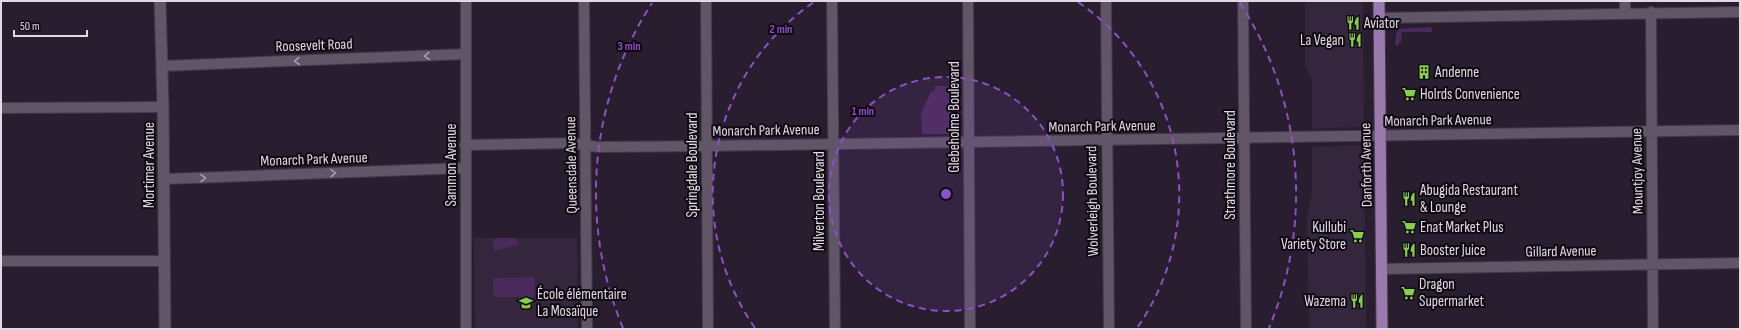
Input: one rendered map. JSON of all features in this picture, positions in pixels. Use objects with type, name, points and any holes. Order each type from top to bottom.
[{"type":"main road","name":"Danforth Avenue","points":[[1379,1],[1382,329]]},
{"type":"street","name":"Mortimer Avenue","points":[[160,1],[163,107],[165,329]]},
{"type":"street","name":"Sammon Avenue","points":[[466,1],[466,329]]},
{"type":"street","name":"Queensdale Avenue","points":[[584,1],[587,329]]},
{"type":"street","name":"Springdale Boulevard","points":[[706,1],[708,329]]},
{"type":"street","name":"Milverton Boulevard","points":[[832,1],[835,329]]},
{"type":"street","name":"Glebeholme Boulevard","points":[[968,1],[970,329]]},
{"type":"street","name":"Wolverleigh Boulevard","points":[[1106,1],[1106,140],[1109,329]]},
{"type":"street","name":"Strathmore Boulevard","points":[[1244,1],[1246,329]]},
{"type":"street","points":[[1625,1],[1625,13]]},
{"type":"street","points":[[1379,18],[1651,12],[1740,12]]},
{"type":"street","name":"Mountjoy Avenue","points":[[1651,12],[1653,329]]},
{"type":"street","name":"Roosevelt Road","points":[[162,66],[466,54]]},
{"type":"street","points":[[1,108],[163,107]]},
{"type":"street","name":"Monarch Park Avenue","points":[[465,145],[573,144],[598,147],[707,146],[1245,139],[1740,130]]},
{"type":"street","name":"Monarch Park Avenue","points":[[164,179],[465,168]]},
{"type":"street","points":[[1,262],[164,261]]},
{"type":"street","name":"Gillard Avenue","points":[[1382,269],[1740,263]]},
{"type":"shaded area","points":[[1305,1],[1363,1],[1364,123],[1360,127],[1312,129],[1312,79],[1305,64]]},
{"type":"shaded area","points":[[1430,27],[1432,32],[1402,32],[1401,42],[1399,42],[1399,45],[1395,45],[1396,33],[1399,29]]},
{"type":"shaded area","points":[[953,69],[960,69],[959,130],[954,134],[922,134],[921,113],[931,91],[935,91],[935,86],[953,86]]},
{"type":"shaded area","points":[[1359,145],[1364,152],[1366,329],[1309,329],[1307,216],[1312,192],[1312,147]]},
{"type":"shaded area","name":"École élémentaire La Mosaïque","points":[[474,238],[577,238],[578,329],[475,329]]},
{"type":"shaded area","points":[[495,238],[515,238],[518,245],[494,251],[493,243]]},
{"type":"shaded area","points":[[534,277],[535,297],[494,297],[493,278]]},
{"type":"place","name":"Aviator","points":[[1353,23]]},
{"type":"place","name":"La Vegan","points":[[1355,40]]},
{"type":"place","name":"Andenne","points":[[1424,72]]},
{"type":"place","name":"Holrds Convenience","points":[[1409,94]]},
{"type":"place","name":"Abugida Restaurant & Lounge","points":[[1409,199]]},
{"type":"place","name":"Enat Market Plus","points":[[1409,227]]},
{"type":"place","name":"Kullubi Variety Store","points":[[1357,236]]},
{"type":"place","name":"Booster Juice","points":[[1409,250]]},
{"type":"place","name":"Dragon Supermarket","points":[[1408,293]]},
{"type":"place","name":"Wazema","points":[[1357,301]]},
{"type":"place","name":"École élémentaire La Mosaïque","points":[[526,303]]}]
